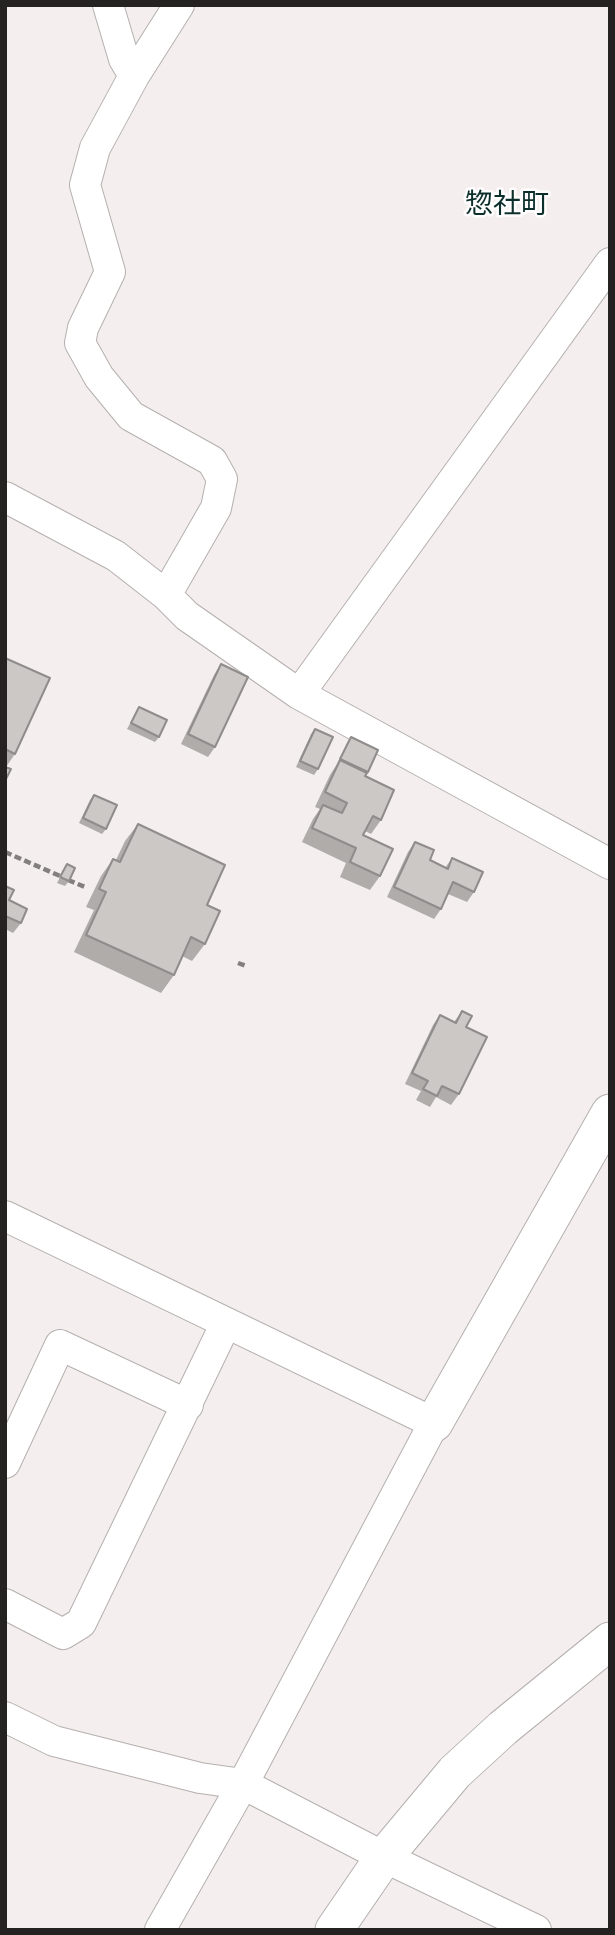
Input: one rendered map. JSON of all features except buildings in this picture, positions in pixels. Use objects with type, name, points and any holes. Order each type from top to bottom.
[{"type":"street","points":[[108,5],[124,59],[134,76]]},
{"type":"street","points":[[166,595],[216,508],[222,480],[212,461],[131,416],[99,377],[80,343],[83,328],[110,272],[85,185],[94,148],[134,76],[179,5]]},
{"type":"street","points":[[299,694],[610,263]]},
{"type":"street","points":[[5,497],[116,556],[166,595],[187,616],[299,694],[610,864]]},
{"type":"street","points":[[160,1930],[243,1784],[434,1423],[610,1113]]},
{"type":"street","points":[[5,1216],[434,1423]]},
{"type":"street","points":[[5,1604],[63,1634],[81,1623],[226,1323]]},
{"type":"street","points":[[5,1463],[60,1345],[188,1405]]},
{"type":"street","points":[[334,1930],[384,1857],[455,1772],[503,1728],[610,1641]]},
{"type":"street","points":[[5,1717],[54,1741],[200,1778],[243,1784],[384,1857],[536,1930]]},
{"type":"path","points":[[5,852],[60,876]]},
{"type":"path","points":[[68,880],[85,887]]},
{"type":"path","points":[[237,963],[246,966]]},
{"type":"district","name":"惣社町","points":[[507,205]]}]
